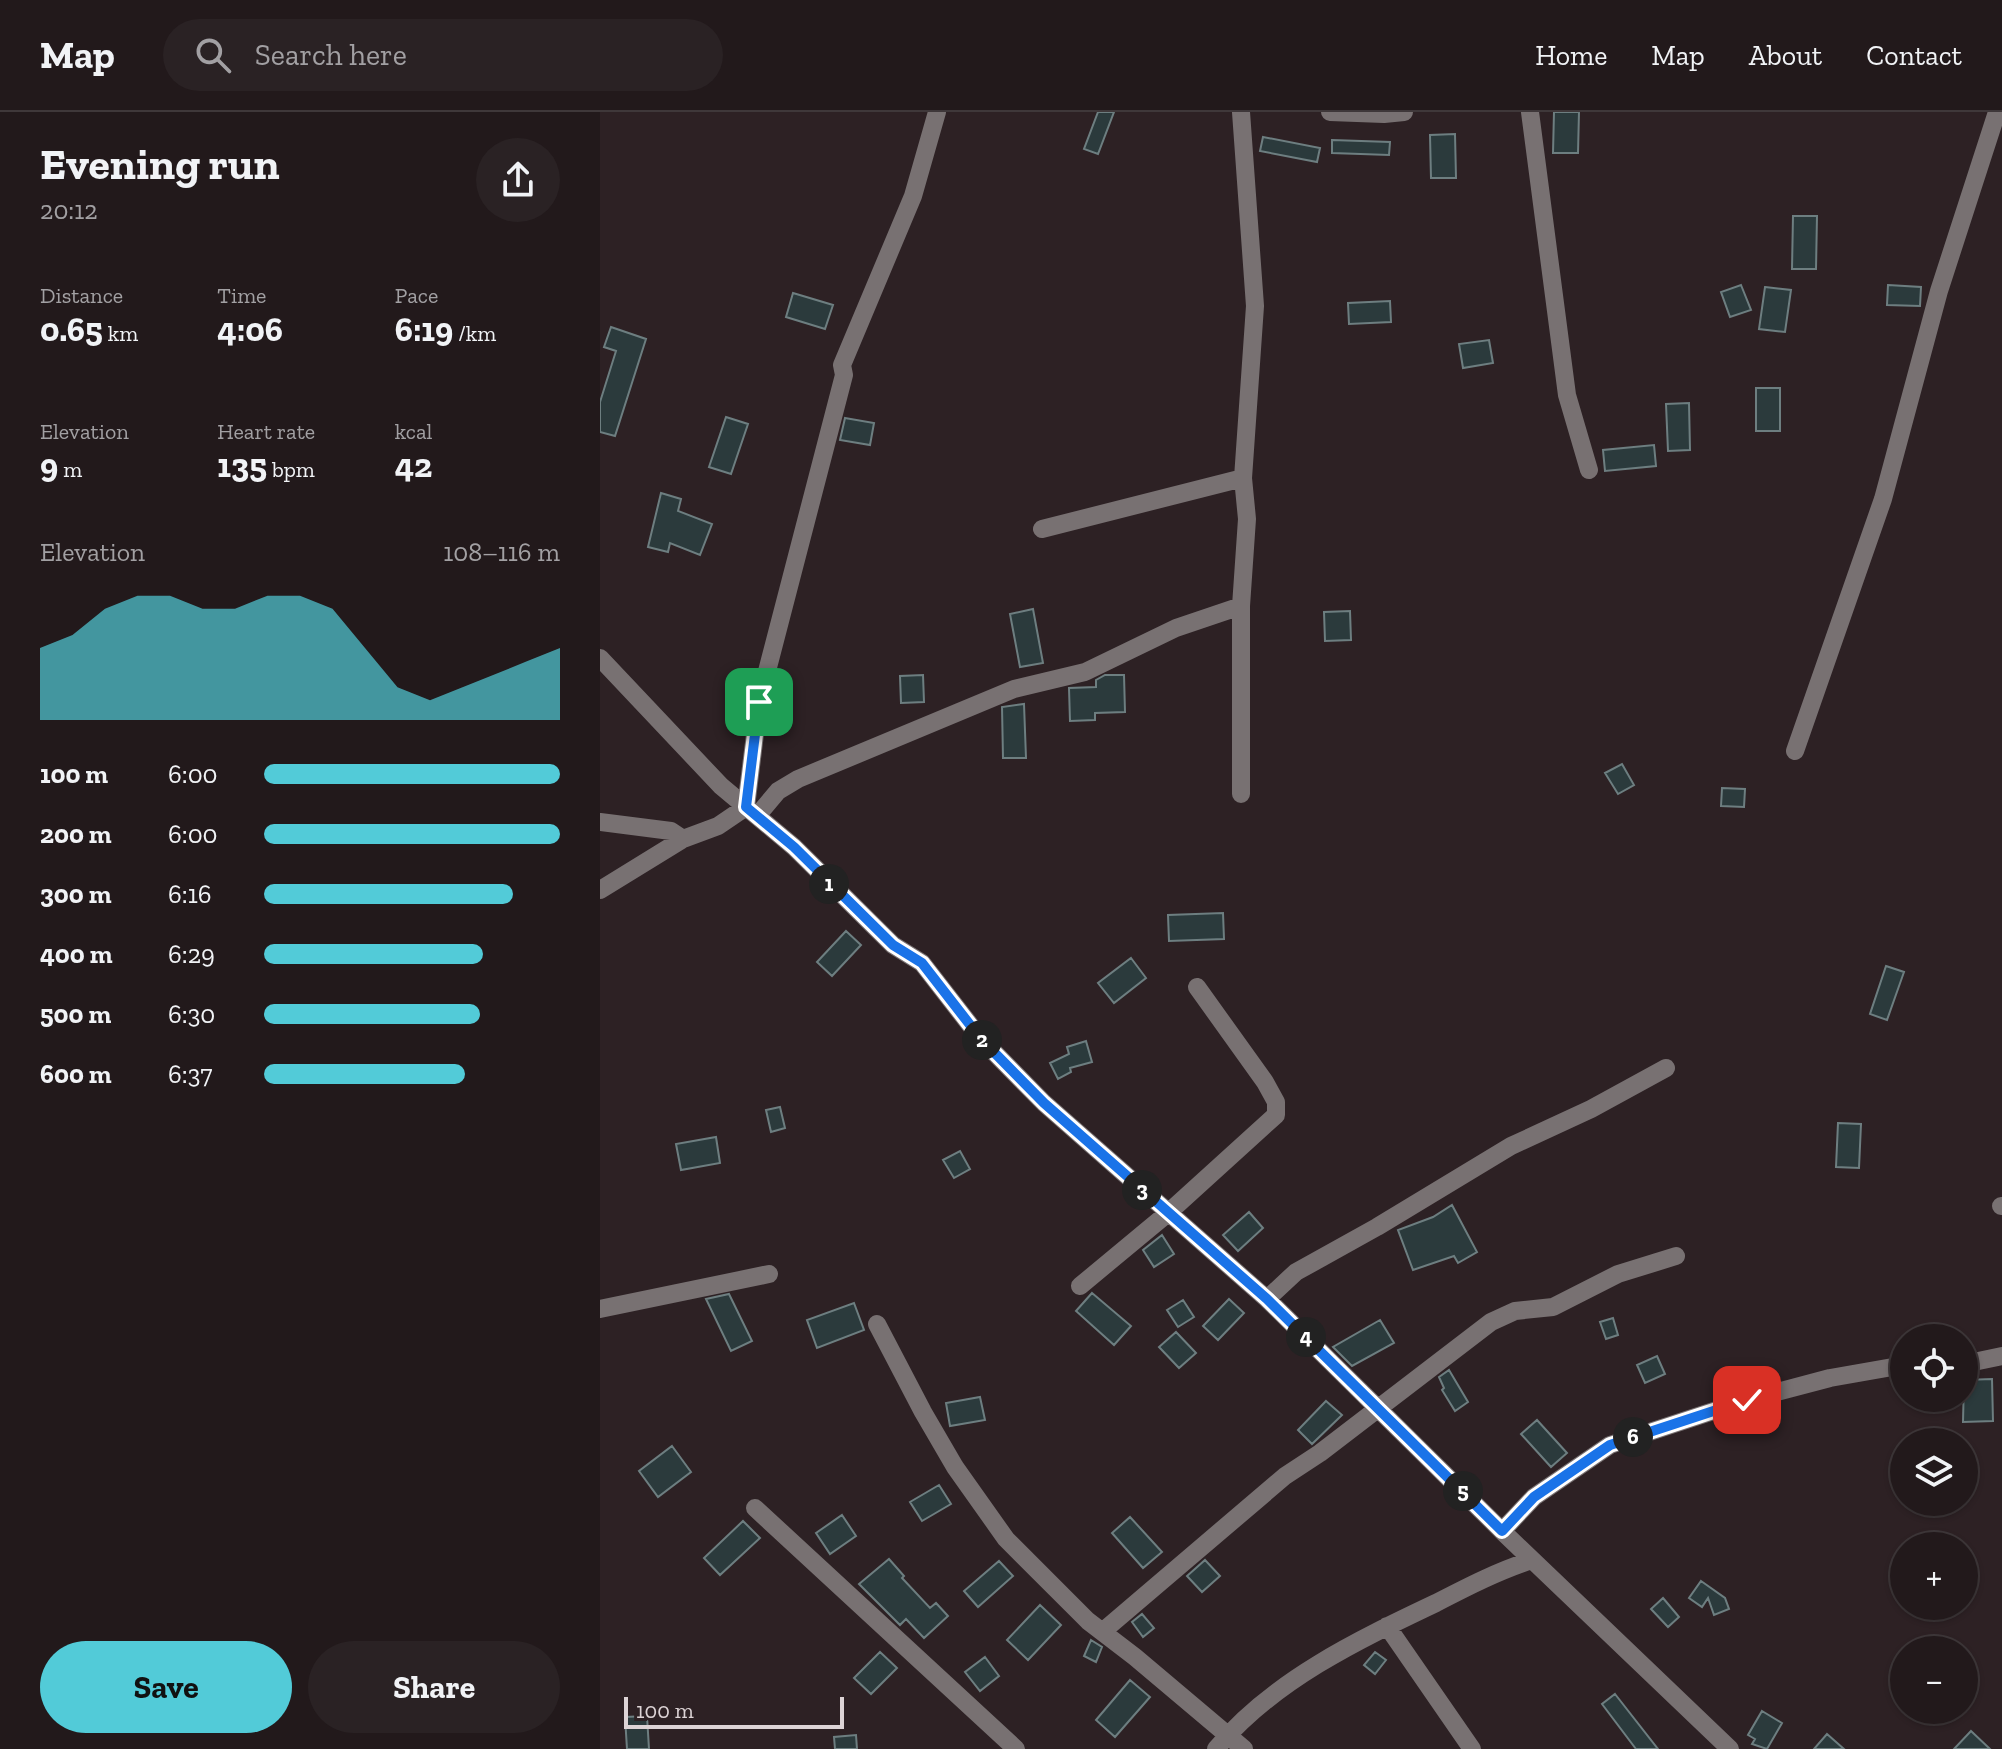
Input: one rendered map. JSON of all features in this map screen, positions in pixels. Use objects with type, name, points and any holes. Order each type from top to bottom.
[{"type":"street","points":[[751,811],[759,702],[844,375],[842,365],[913,196],[937,112]]},
{"type":"street","points":[[1241,112],[1255,306],[1243,478],[1247,519],[1241,606],[1241,794]]},
{"type":"street","points":[[1330,112],[1404,112]]},
{"type":"street","points":[[1530,112],[1567,395],[1589,470]]},
{"type":"street","points":[[1795,751],[1883,499],[1939,291],[1997,112]]},
{"type":"street","points":[[1042,529],[1243,478]]},
{"type":"street","points":[[600,890],[683,839],[751,811],[798,779],[1014,689],[1085,672],[1176,628],[1241,606]]},
{"type":"street","points":[[600,658],[721,786],[794,847],[893,945],[922,963],[981,1039],[1044,1103],[1267,1299],[1502,1531],[1730,1749]]},
{"type":"street","points":[[600,822],[671,831],[683,839]]},
{"type":"street","points":[[1080,1286],[1168,1213],[1276,1115],[1276,1102],[1265,1082],[1197,987]]},
{"type":"street","points":[[1267,1299],[1296,1272],[1511,1146],[1591,1109],[1666,1068]]},
{"type":"street","points":[[1102,1632],[1285,1476],[1320,1453],[1491,1322],[1515,1311],[1553,1307],[1618,1274],[1676,1256]]},
{"type":"street","points":[[600,1309],[769,1274]]},
{"type":"street","points":[[877,1324],[947,1453],[1006,1539],[1088,1621],[1244,1749]]},
{"type":"street","points":[[1978,1361],[2002,1356]]},
{"type":"street","points":[[1502,1531],[1534,1497],[1610,1445],[1747,1400],[1830,1378],[1890,1367]]},
{"type":"street","points":[[755,1508],[1016,1749]]},
{"type":"street","points":[[1216,1749],[1229,1734],[1295,1679],[1387,1626],[1506,1569],[1532,1560]]},
{"type":"street","points":[[1387,1626],[1472,1749]]},
{"type":"building","points":[[1098,112],[1114,112],[1098,154],[1084,149]]},
{"type":"building","points":[[1554,112],[1579,112],[1578,153],[1553,153]]},
{"type":"building","points":[[1455,134],[1456,178],[1431,178],[1430,135]]},
{"type":"building","points":[[1263,137],[1320,148],[1317,162],[1260,151]]},
{"type":"building","points":[[1332,140],[1390,142],[1389,155],[1332,153]]},
{"type":"building","points":[[1793,216],[1817,216],[1816,269],[1792,269]]},
{"type":"building","points":[[1741,285],[1751,310],[1730,317],[1721,292]]},
{"type":"building","points":[[1888,285],[1921,287],[1920,306],[1887,305]]},
{"type":"building","points":[[1765,287],[1791,290],[1785,332],[1759,329]]},
{"type":"building","points":[[793,293],[833,305],[825,329],[786,317]]},
{"type":"building","points":[[1390,301],[1391,322],[1349,324],[1348,303]]},
{"type":"building","points":[[611,327],[646,339],[615,436],[600,432],[600,402],[616,351],[604,347]]},
{"type":"building","points":[[1489,340],[1493,363],[1463,368],[1459,344]]},
{"type":"building","points":[[1756,388],[1780,388],[1780,431],[1756,431]]},
{"type":"building","points":[[1689,403],[1690,450],[1668,451],[1666,404]]},
{"type":"building","points":[[726,417],[748,424],[731,474],[709,467]]},
{"type":"building","points":[[845,418],[874,423],[870,445],[840,440]]},
{"type":"building","points":[[1654,445],[1656,466],[1605,471],[1603,450]]},
{"type":"building","points":[[661,493],[681,499],[678,511],[712,524],[700,555],[670,543],[668,552],[648,547]]},
{"type":"building","points":[[1033,609],[1043,663],[1020,667],[1010,614]]},
{"type":"building","points":[[1350,611],[1351,640],[1325,641],[1324,612]]},
{"type":"building","points":[[923,675],[924,702],[901,703],[900,676]]},
{"type":"building","points":[[1105,675],[1124,675],[1125,712],[1095,713],[1095,720],[1070,721],[1069,688],[1096,687],[1096,680]]},
{"type":"building","points":[[1024,704],[1026,758],[1003,758],[1002,707]]},
{"type":"building","points":[[1622,764],[1634,785],[1618,794],[1605,773]]},
{"type":"building","points":[[1722,788],[1745,789],[1744,807],[1721,806]]},
{"type":"building","points":[[1223,913],[1224,939],[1169,941],[1168,915]]},
{"type":"building","points":[[846,931],[861,945],[832,976],[817,962]]},
{"type":"building","points":[[1131,958],[1146,978],[1114,1003],[1098,983]]},
{"type":"building","points":[[1886,966],[1904,972],[1887,1020],[1870,1014]]},
{"type":"building","points":[[1086,1041],[1092,1062],[1070,1068],[1071,1072],[1058,1079],[1050,1063],[1069,1054],[1067,1047]]},
{"type":"building","points":[[780,1107],[785,1128],[771,1132],[766,1110]]},
{"type":"building","points":[[1838,1123],[1861,1124],[1859,1168],[1836,1167]]},
{"type":"building","points":[[716,1137],[720,1163],[681,1170],[676,1144]]},
{"type":"building","points":[[960,1151],[970,1169],[954,1178],[943,1160]]},
{"type":"building","points":[[1452,1205],[1477,1252],[1458,1263],[1454,1256],[1413,1270],[1398,1230],[1433,1217]]},
{"type":"building","points":[[1249,1212],[1263,1228],[1238,1251],[1223,1235]]},
{"type":"building","points":[[1162,1235],[1174,1254],[1154,1267],[1143,1250]]},
{"type":"building","points":[[1092,1293],[1131,1326],[1114,1345],[1076,1311]]},
{"type":"building","points":[[729,1294],[752,1341],[731,1351],[706,1299]]},
{"type":"building","points":[[1229,1299],[1244,1313],[1218,1340],[1203,1326]]},
{"type":"building","points":[[1183,1300],[1194,1317],[1178,1327],[1167,1310]]},
{"type":"building","points":[[854,1303],[864,1330],[817,1348],[807,1320]]},
{"type":"building","points":[[1613,1318],[1618,1335],[1606,1339],[1600,1322]]},
{"type":"building","points":[[1380,1320],[1394,1343],[1352,1366],[1333,1347]]},
{"type":"building","points":[[1176,1332],[1196,1353],[1179,1368],[1159,1347]]},
{"type":"building","points":[[1657,1356],[1665,1374],[1645,1383],[1637,1365]]},
{"type":"building","points":[[1449,1370],[1468,1402],[1455,1411],[1442,1390],[1439,1377]]},
{"type":"building","points":[[1992,1379],[1993,1421],[1963,1422],[1963,1412],[1978,1412],[1978,1380]]},
{"type":"building","points":[[980,1397],[985,1420],[950,1426],[946,1403]]},
{"type":"building","points":[[1326,1401],[1342,1415],[1312,1444],[1298,1430]]},
{"type":"building","points":[[1537,1420],[1567,1453],[1551,1467],[1521,1434]]},
{"type":"building","points":[[672,1446],[691,1472],[658,1497],[639,1471]]},
{"type":"building","points":[[939,1485],[951,1504],[922,1521],[910,1502]]},
{"type":"building","points":[[842,1515],[856,1536],[830,1554],[816,1533]]},
{"type":"building","points":[[1130,1517],[1162,1552],[1143,1568],[1112,1533]]},
{"type":"building","points":[[743,1521],[760,1538],[720,1575],[704,1558]]},
{"type":"building","points":[[889,1559],[930,1608],[936,1603],[948,1616],[924,1638],[906,1619],[900,1625],[859,1584]]},
{"type":"building","points":[[1205,1560],[1220,1576],[1202,1592],[1187,1576]]},
{"type":"building","points":[[999,1561],[1013,1576],[978,1607],[964,1591]]},
{"type":"building","points":[[1701,1581],[1725,1598],[1729,1609],[1714,1615],[1708,1598],[1702,1607],[1689,1598]]},
{"type":"building","points":[[1663,1598],[1679,1617],[1668,1627],[1651,1609]]},
{"type":"building","points":[[1040,1605],[1061,1625],[1028,1660],[1007,1640]]},
{"type":"building","points":[[1142,1614],[1154,1628],[1143,1637],[1132,1622]]},
{"type":"building","points":[[1091,1640],[1102,1647],[1096,1662],[1084,1656]]},
{"type":"building","points":[[880,1652],[897,1668],[871,1694],[854,1678]]},
{"type":"building","points":[[1375,1652],[1386,1660],[1375,1674],[1364,1665]]},
{"type":"building","points":[[985,1657],[999,1676],[980,1691],[965,1672]]},
{"type":"building","points":[[1130,1680],[1150,1697],[1115,1737],[1096,1720]]},
{"type":"building","points":[[1615,1694],[1658,1749],[1636,1749],[1602,1704]]},
{"type":"building","points":[[1762,1711],[1782,1723],[1767,1749],[1752,1744],[1755,1739],[1748,1735]]},
{"type":"building","points":[[647,1716],[649,1749],[627,1749],[625,1717]]},
{"type":"building","points":[[1971,1731],[1990,1749],[1954,1749]]},
{"type":"building","points":[[1827,1734],[1844,1749],[1814,1749]]},
{"type":"building","points":[[856,1735],[857,1749],[835,1749],[834,1737]]},
{"type":"route","points":[[759,702],[746,807],[794,847],[893,945],[922,963],[981,1039],[1044,1103],[1267,1299],[1502,1531],[1534,1497],[1610,1445],[1747,1400]]}]
